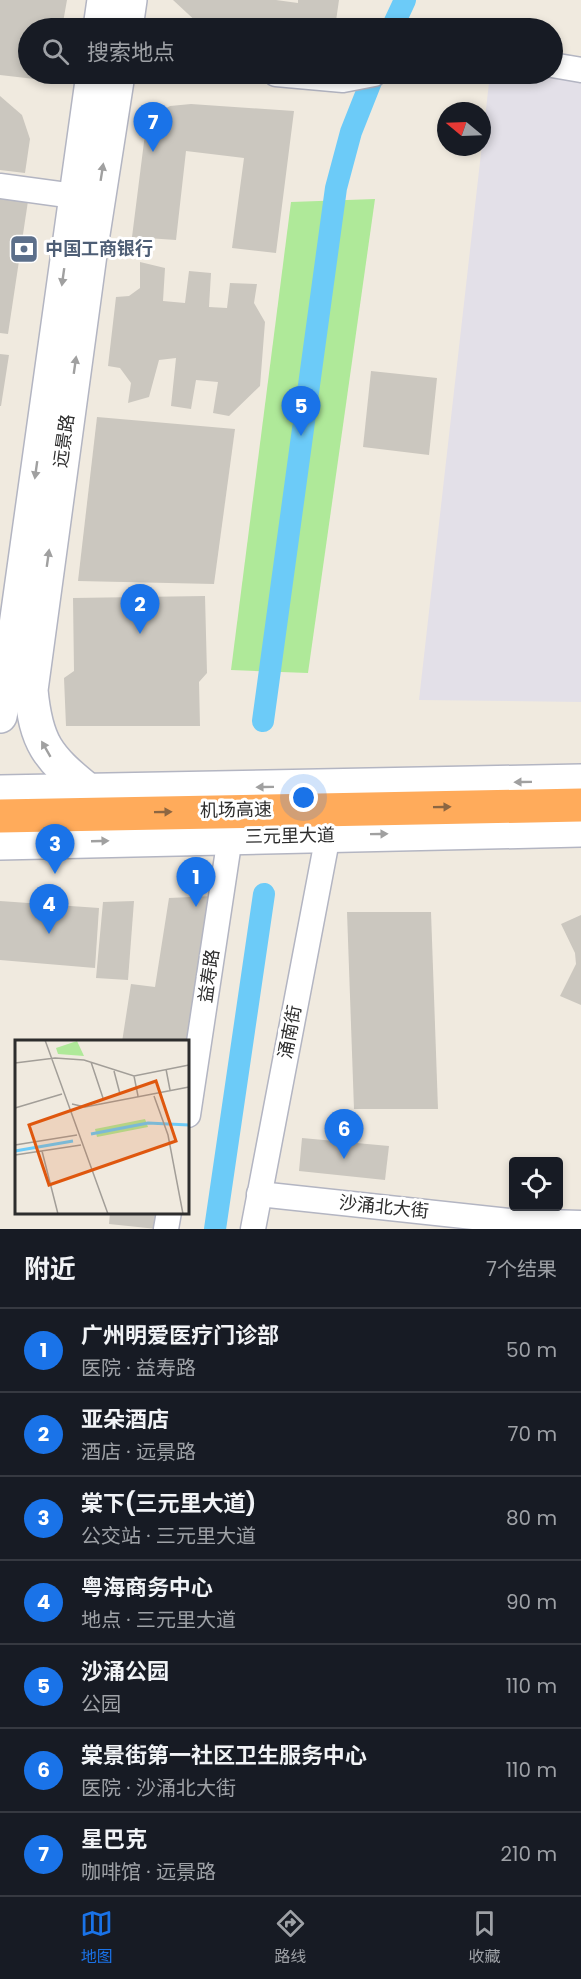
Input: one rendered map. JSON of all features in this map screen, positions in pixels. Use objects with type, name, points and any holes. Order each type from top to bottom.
[{"type":"highway","name":"机场高速","points":[[0,816],[581,805]]},
{"type":"street","points":[[101,18],[104,0]]},
{"type":"street","points":[[127,18],[130,0]]},
{"type":"street","points":[[563,67],[581,70]]},
{"type":"street","name":"远景路","points":[[0,716],[12,654],[74,196],[91,84]]},
{"type":"street","name":"远景路","points":[[88,790],[50,757],[39,736],[33,715],[31,690],[91,247],[116,84]]},
{"type":"street","points":[[0,186],[74,196]]},
{"type":"street","points":[[0,792],[581,781]]},
{"type":"street","name":"三元里大道","points":[[0,843],[581,830]]},
{"type":"street","name":"涌南街","points":[[253,1229],[328,835]]},
{"type":"street","name":"益寿路","points":[[189,1108],[230,837]]},
{"type":"street","name":"沙涌北大街","points":[[259,1194],[510,1221],[581,1222]]},
{"type":"street","points":[[166,1229],[169,1214]]},
{"type":"shaded area","points":[[563,79],[581,82],[581,702],[419,700],[481,156],[491,156],[491,102],[487,102],[489,84],[563,84]]},
{"type":"green space","points":[[375,199],[308,673],[231,670],[291,202]]},
{"type":"building","points":[[0,0],[67,0],[64,18],[18,18],[18,77],[0,75]]},
{"type":"building","points":[[173,0],[276,0],[298,3],[298,0],[339,0],[336,18],[192,18]]},
{"type":"building","points":[[0,96],[22,115],[30,139],[25,173],[0,170]]},
{"type":"building","points":[[191,104],[294,111],[276,253],[232,248],[244,158],[186,151],[176,240],[132,237],[145,134],[155,114],[170,106]]},
{"type":"building","points":[[0,198],[28,201],[8,334],[0,333]]},
{"type":"building","points":[[140,262],[165,268],[163,301],[185,303],[189,271],[211,273],[209,307],[227,308],[230,283],[257,284],[254,303],[265,322],[260,386],[229,416],[213,413],[218,382],[196,380],[191,409],[171,406],[176,358],[159,360],[149,397],[128,403],[131,383],[120,368],[108,366],[116,297],[129,296],[140,288]]},
{"type":"building","points":[[0,354],[9,355],[1,406],[0,406]]},
{"type":"building","points":[[371,371],[437,378],[429,455],[363,447]]},
{"type":"building","points":[[97,417],[235,429],[214,584],[78,581]]},
{"type":"building","points":[[205,596],[207,673],[199,682],[200,726],[66,726],[64,678],[74,671],[73,598]]},
{"type":"building","points":[[214,896],[188,1040],[122,1040],[131,984],[155,987],[169,898]]},
{"type":"building","points":[[0,901],[99,908],[95,968],[0,960]]},
{"type":"building","points":[[134,901],[128,980],[96,978],[103,902]]},
{"type":"building","points":[[347,912],[431,912],[438,1109],[354,1109]]},
{"type":"building","points":[[581,915],[581,1005],[560,996],[576,964],[575,953],[561,924]]},
{"type":"building","points":[[302,1138],[389,1146],[385,1180],[299,1171]]},
{"type":"building","points":[[110,1214],[160,1214],[157,1229],[109,1224]]},
{"type":"waterway","points":[[397,18],[405,0]]},
{"type":"waterway","points":[[263,721],[336,188],[351,132],[370,84]]},
{"type":"waterway","points":[[215,1229],[264,894]]},
{"type":"place","name":"星巴克","points":[[153,152]]},
{"type":"place","name":"中国工商银行","points":[[24,249]]},
{"type":"place","name":"沙涌公园","points":[[301,436]]},
{"type":"place","name":"亚朵酒店","points":[[140,634]]},
{"type":"place","name":"棠下(三元里大道)","points":[[55,874]]},
{"type":"place","name":"广州明爱医疗门诊部","points":[[196,907]]},
{"type":"place","name":"粤海商务中心","points":[[49,934]]},
{"type":"place","name":"棠景街第一社区卫生服务中心","points":[[344,1159]]}]
